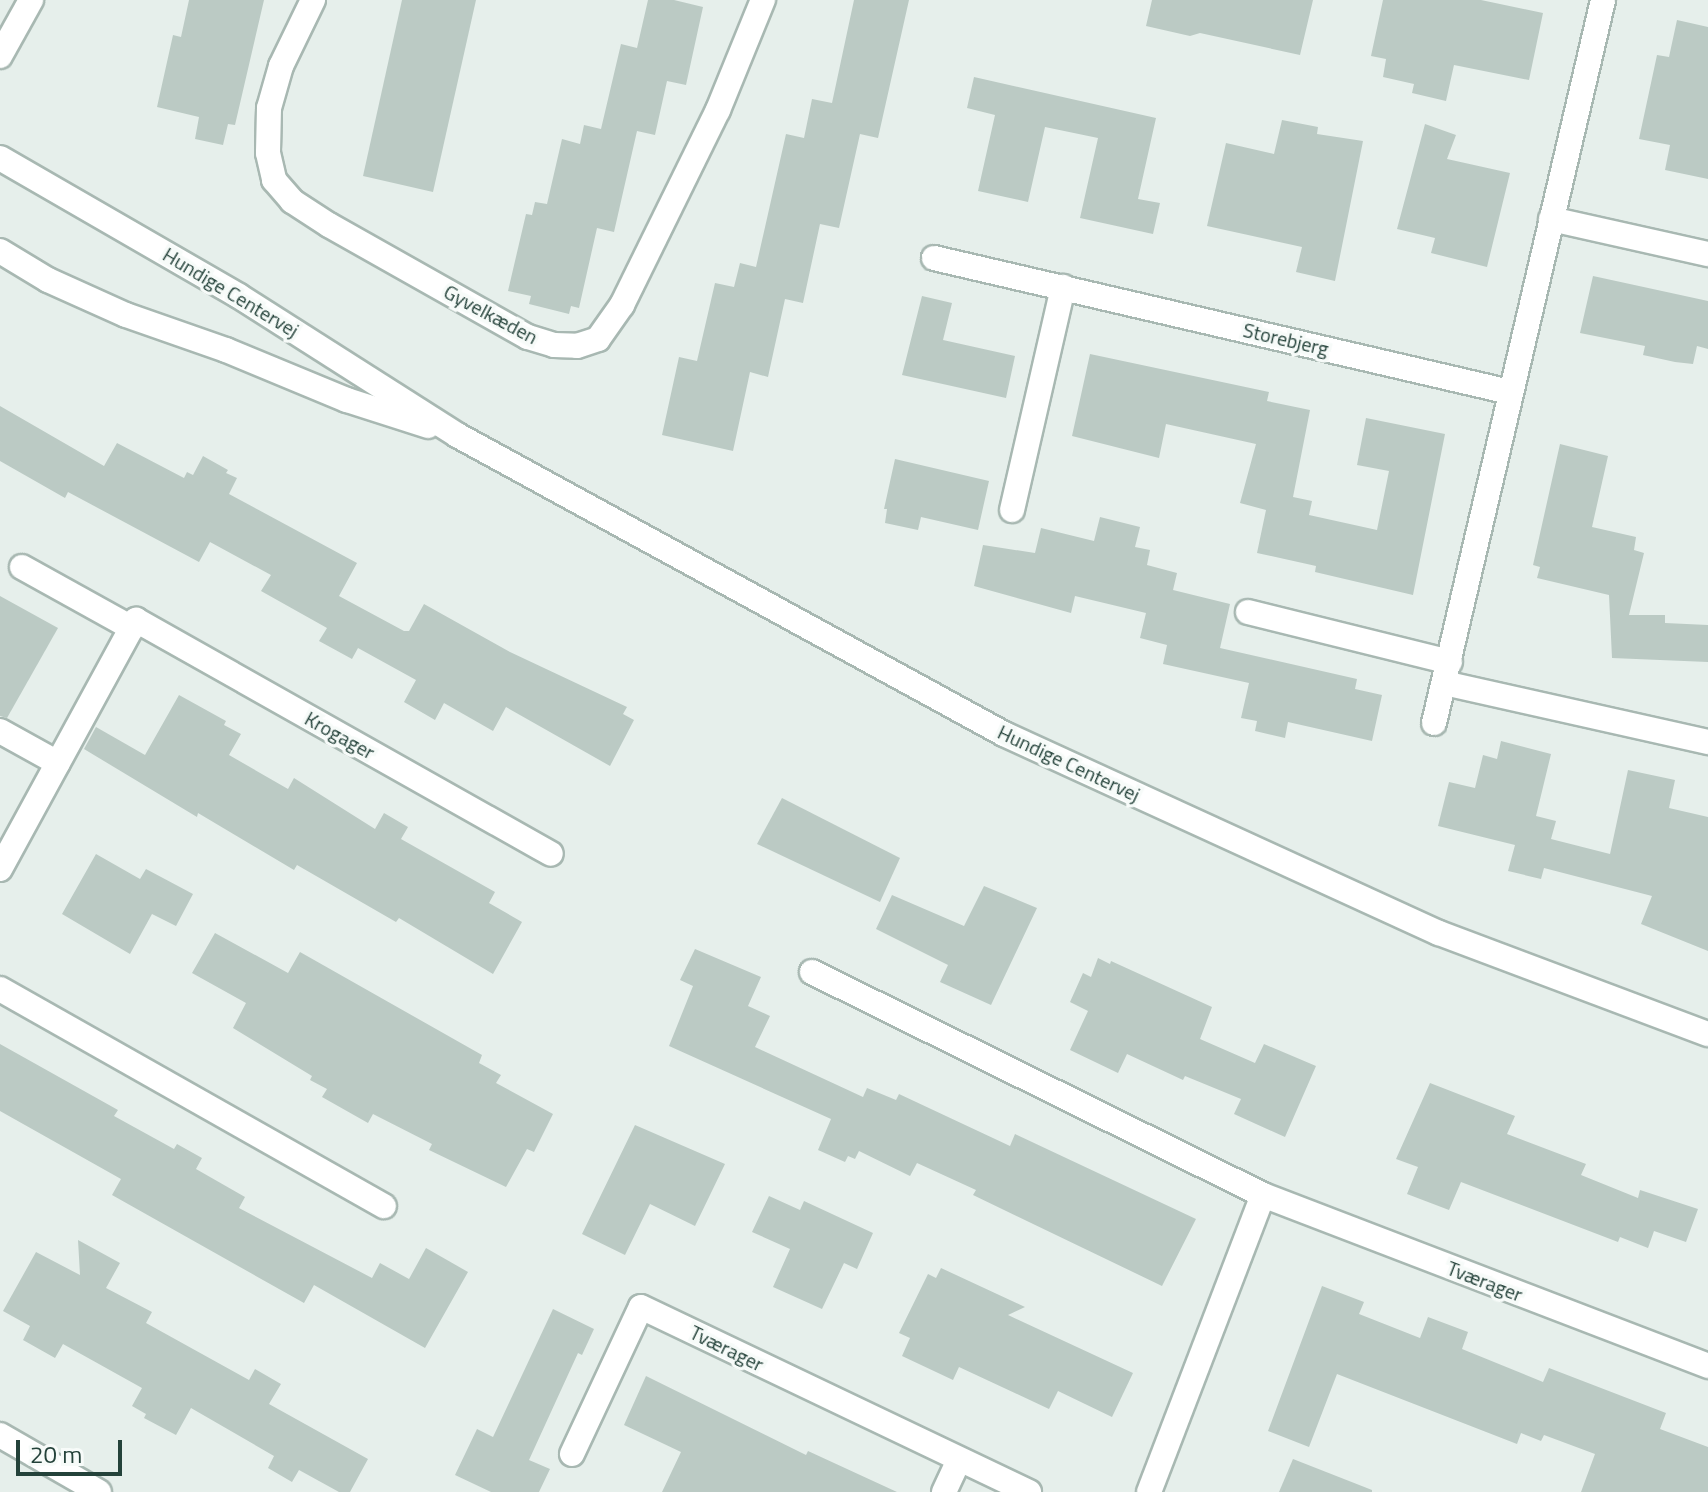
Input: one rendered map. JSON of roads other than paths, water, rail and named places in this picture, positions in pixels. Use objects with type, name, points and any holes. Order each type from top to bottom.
[{"type":"street","points":[[0,56],[31,0]]},
{"type":"street","name":"Gyvelkæden","points":[[313,0],[281,66],[269,108],[268,153],[274,180],[292,201],[329,225],[528,337],[554,345],[577,346],[598,339],[622,305],[718,110],[763,0]]},
{"type":"street","points":[[1434,723],[1603,0]]},
{"type":"street","name":"Hundige Centervej","points":[[0,158],[239,296],[457,435],[1004,734],[1439,933],[1708,1034]]},
{"type":"street","points":[[1551,219],[1708,254]]},
{"type":"street","name":"Hundige Centervej","points":[[0,251],[48,280],[126,315],[347,400],[457,435]]},
{"type":"street","name":"Storebjerg","points":[[934,258],[1510,392]]},
{"type":"street","points":[[1012,510],[1063,287]]},
{"type":"street","name":"Krogager","points":[[22,567],[132,628],[136,620],[551,854]]},
{"type":"street","points":[[1248,612],[1447,672],[1708,742]]},
{"type":"street","points":[[0,869],[132,628]]},
{"type":"street","points":[[0,731],[58,763]]},
{"type":"street","name":"Tværager","points":[[812,972],[1263,1195],[1708,1366]]},
{"type":"street","points":[[0,989],[384,1206]]},
{"type":"street","points":[[1149,1492],[1263,1195]]},
{"type":"street","name":"Tværager","points":[[572,1454],[641,1307],[1029,1492]]},
{"type":"street","points":[[0,1435],[99,1492]]},
{"type":"street","points":[[944,1492],[959,1460]]}]
